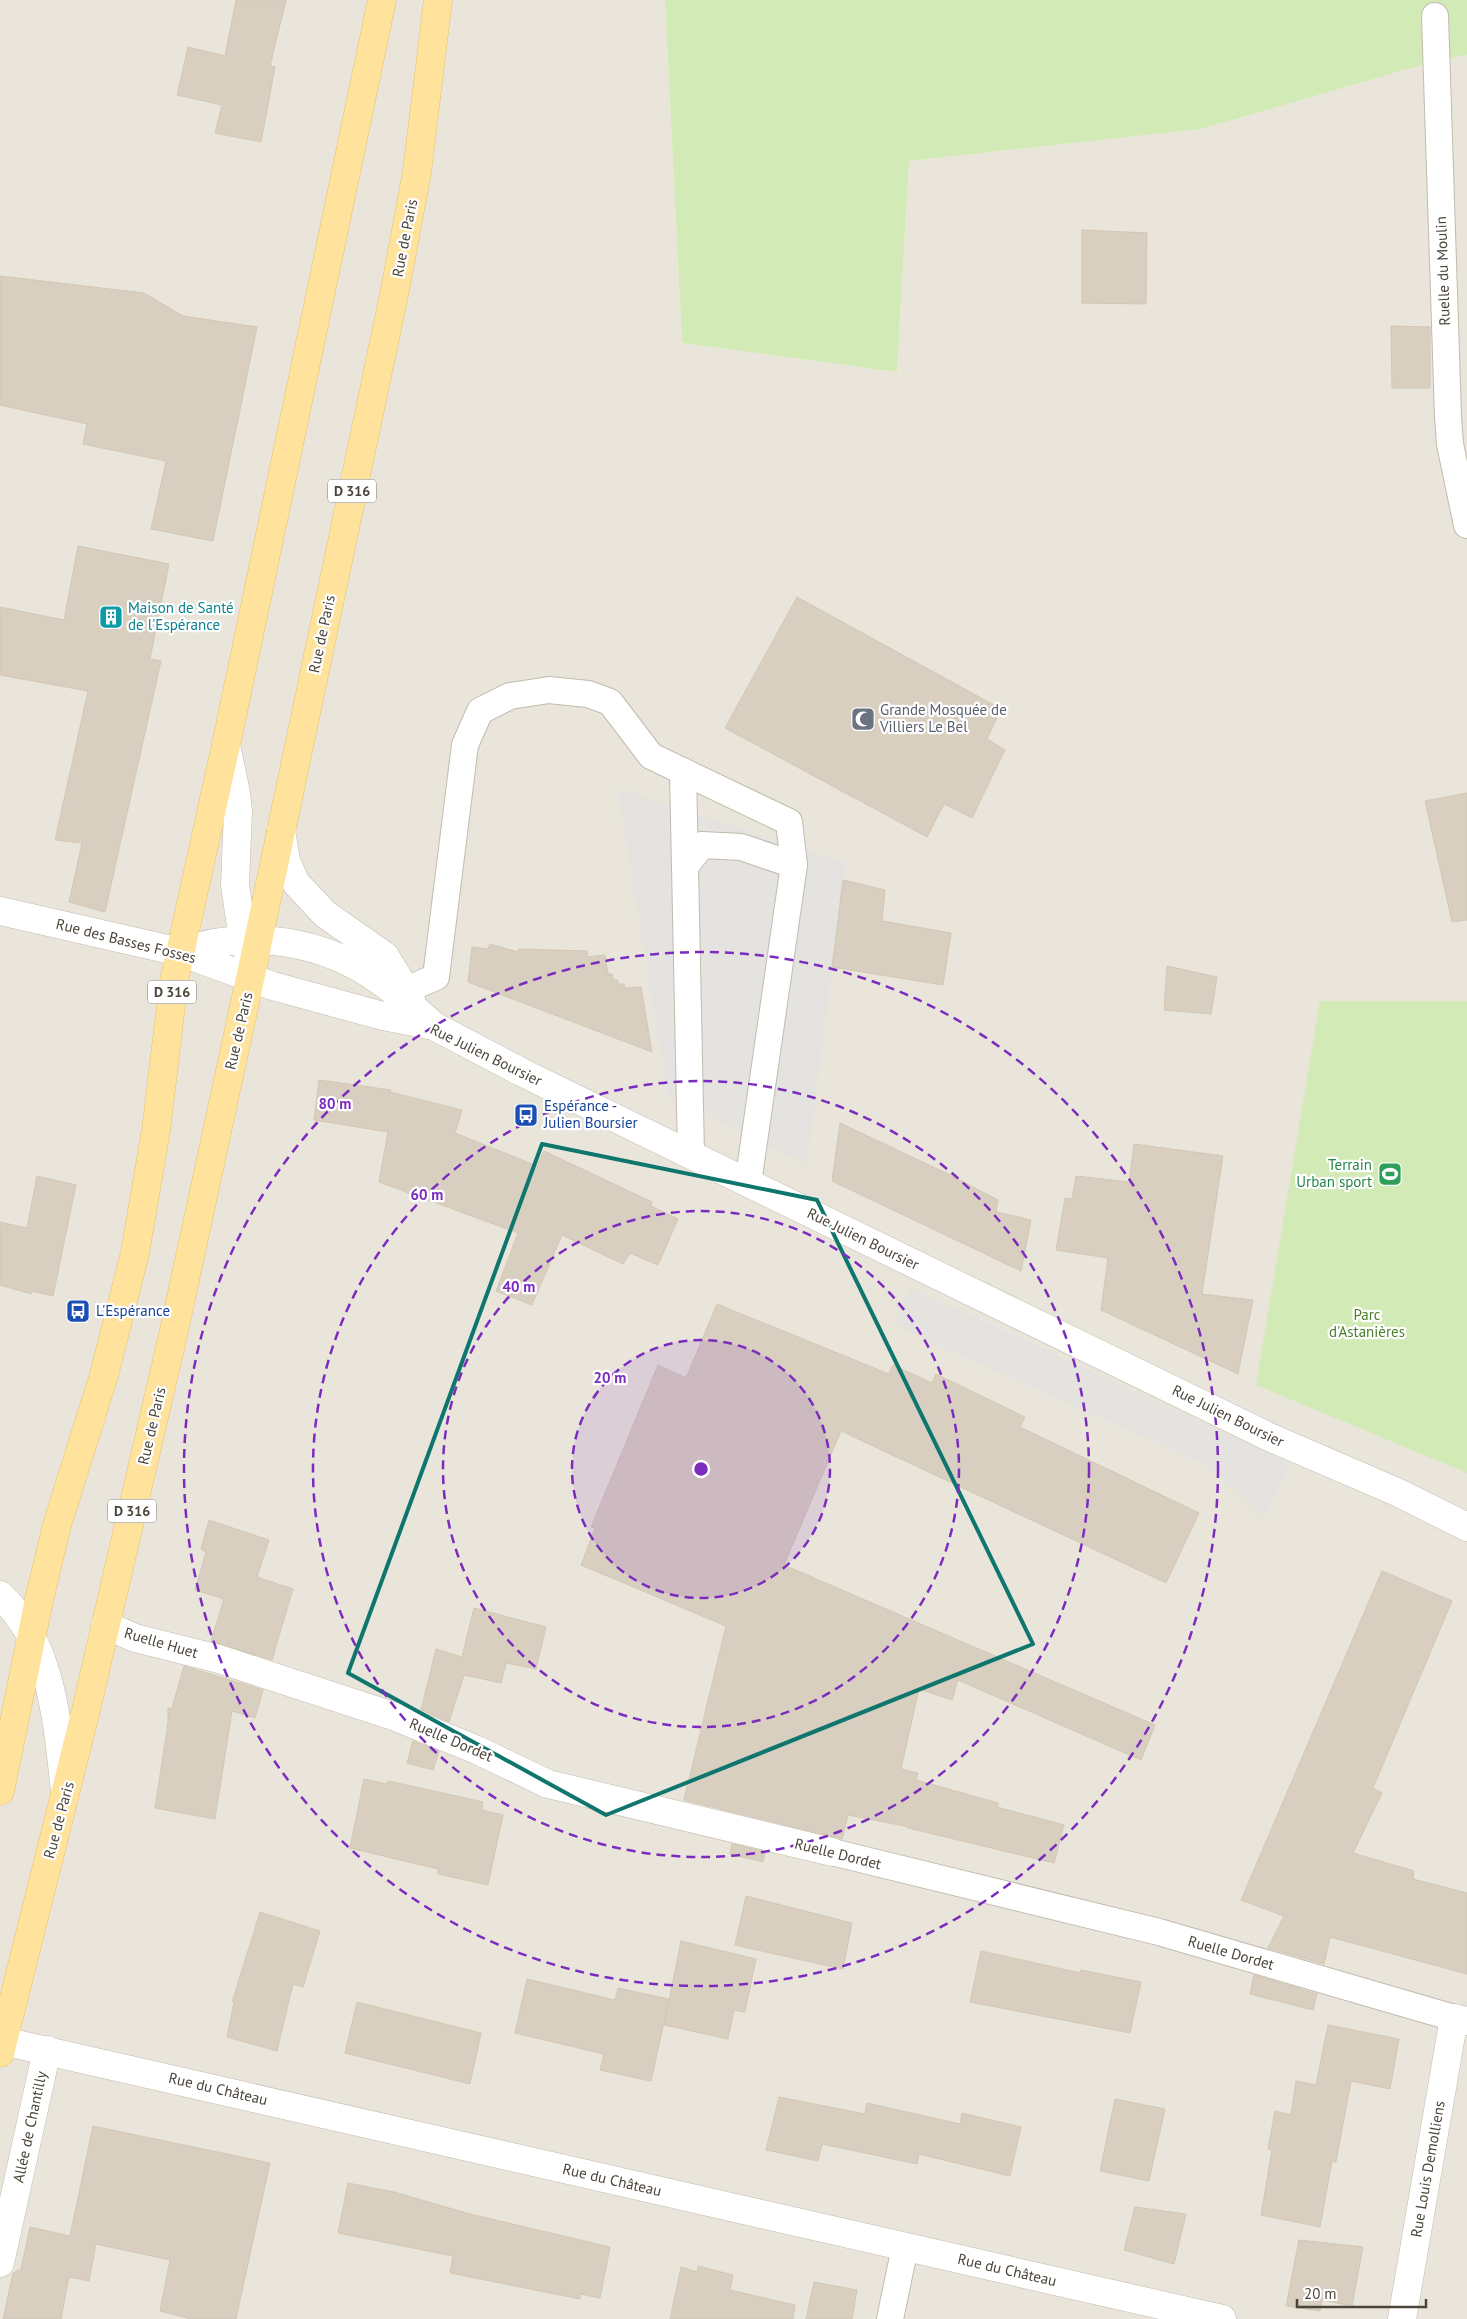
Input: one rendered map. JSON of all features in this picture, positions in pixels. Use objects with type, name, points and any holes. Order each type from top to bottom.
[{"type":"main road","name":"D 316","points":[[0,1791],[39,1600],[57,1525],[104,1375],[135,1252],[155,1138],[169,1012],[180,952],[226,746],[382,0]]},
{"type":"main road","name":"Rue de Paris","points":[[1,2047],[35,1908],[66,1797],[173,1335],[256,962],[280,828],[394,295],[417,172],[438,0]]},
{"type":"street","points":[[226,746],[238,811],[235,885],[256,962]]},
{"type":"street","points":[[280,828],[286,861],[296,883],[326,914],[386,956],[406,990],[428,1020]]},
{"type":"street","name":"Rue des Basses Fosses","points":[[0,911],[180,952],[256,962]]},
{"type":"street","points":[[180,952],[204,944],[256,962],[295,943],[338,958],[382,982],[428,1020]]},
{"type":"street","name":"Rue Julien Boursier","points":[[256,962],[383,1016],[428,1020],[521,1072],[748,1183],[1267,1436],[1398,1493],[1467,1527]]},
{"type":"street","points":[[0,1590],[39,1600]]},
{"type":"street","points":[[0,1595],[32,1634],[44,1668],[56,1714],[66,1797]]},
{"type":"street","name":"Ruelle Huet","points":[[105,1625],[135,1638],[219,1659]]},
{"type":"street","name":"Ruelle Dordet","points":[[219,1659],[396,1716],[477,1750],[548,1784],[832,1852]]},
{"type":"street","name":"Rue Louis Demolliens","points":[[1402,2319],[1460,2020]]},
{"type":"street","name":"Rue du Château","points":[[1,2047],[47,2050],[1222,2319]]},
{"type":"street","name":"Allée de Chantilly","points":[[0,2263],[47,2050]]},
{"type":"lane","name":"Ruelle du Moulin","points":[[1435,16],[1448,416],[1450,444],[1467,525]]},
{"type":"lane","points":[[406,990],[436,978],[465,746],[480,711],[510,696],[549,690],[588,694],[610,702],[651,756],[790,822],[794,865],[748,1183]]},
{"type":"lane","points":[[683,771],[691,1155]]},
{"type":"lane","points":[[685,867],[702,845],[741,847],[794,865]]},
{"type":"lane","name":"Ruelle Dordet","points":[[832,1852],[1159,1932],[1460,2020]]},
{"type":"lane","points":[[890,2319],[905,2247]]},
{"type":"highlighted area","points":[[542,1144],[817,1200],[1033,1644],[606,1815],[348,1673]]},
{"type":"shaded area","points":[[0,0],[665,0],[682,343],[897,372],[909,161],[1201,129],[1436,61],[1467,55],[1467,2319],[0,2319]]},
{"type":"shaded area","points":[[617,788],[846,863],[807,1165],[668,1097]]},
{"type":"shaded area","points":[[910,1288],[1291,1463],[1263,1518],[1208,1466],[893,1325]]},
{"type":"green space","points":[[665,0],[1467,0],[1467,55],[1436,61],[1201,129],[909,161],[897,372],[682,343]]},
{"type":"green space","name":"Parc d'Astanières","points":[[1320,1001],[1467,1001],[1467,1473],[1256,1385]]},
{"type":"building","points":[[236,0],[286,0],[270,66],[275,67],[261,142],[215,133],[222,105],[177,95],[188,47],[225,56]]},
{"type":"building","points":[[1082,230],[1147,233],[1146,304],[1082,303]]},
{"type":"building","points":[[0,276],[144,293],[183,316],[257,327],[213,541],[151,529],[166,461],[83,444],[87,424],[0,405]]},
{"type":"building","points":[[1391,326],[1430,327],[1430,388],[1392,388]]},
{"type":"building","points":[[78,546],[169,564],[150,659],[161,661],[105,912],[69,902],[82,843],[55,840],[88,691],[0,675],[0,607],[64,620]]},
{"type":"building","name":"Grande Mosquée de Villiers Le Bel","points":[[797,597],[1001,709],[987,739],[1005,750],[972,818],[944,804],[927,837],[725,728]]},
{"type":"building","points":[[1467,793],[1467,920],[1452,922],[1425,801]]},
{"type":"building","points":[[843,880],[885,890],[882,921],[951,933],[943,985],[832,967]]},
{"type":"building","points":[[490,944],[518,952],[519,949],[587,951],[587,957],[605,955],[608,974],[612,974],[613,980],[618,980],[618,984],[624,984],[625,988],[641,987],[652,1052],[468,982],[472,947],[488,949]]},
{"type":"building","points":[[1167,966],[1217,977],[1211,1014],[1164,1010]]},
{"type":"building","points":[[319,1080],[391,1090],[390,1092],[462,1110],[455,1133],[537,1166],[544,1151],[652,1202],[651,1206],[678,1219],[658,1265],[630,1253],[623,1264],[562,1235],[532,1305],[496,1291],[518,1233],[379,1182],[388,1132],[314,1120]]},
{"type":"building","points":[[840,1123],[998,1200],[996,1212],[1031,1220],[1021,1271],[832,1181]]},
{"type":"building","points":[[1134,1144],[1223,1156],[1202,1294],[1253,1300],[1238,1374],[1101,1310],[1108,1258],[1056,1250],[1065,1198],[1072,1199],[1076,1176],[1129,1182]]},
{"type":"building","points":[[37,1176],[76,1185],[53,1296],[32,1291],[31,1294],[0,1285],[0,1222],[27,1228]]},
{"type":"building","points":[[717,1304],[889,1374],[893,1365],[932,1383],[936,1374],[1025,1417],[1020,1427],[1199,1513],[1166,1583],[841,1431],[784,1565],[1155,1725],[1141,1760],[958,1680],[952,1700],[919,1689],[901,1769],[918,1773],[916,1780],[998,1803],[997,1807],[1064,1825],[1054,1863],[905,1826],[848,1815],[842,1839],[684,1800],[726,1626],[581,1565],[595,1528],[591,1527],[658,1365],[686,1378]]},
{"type":"building","points":[[209,1520],[269,1540],[257,1577],[293,1589],[272,1660],[211,1641],[224,1599],[195,1590],[206,1552],[201,1549]]},
{"type":"building","points":[[1382,1571],[1452,1601],[1373,1788],[1382,1793],[1353,1853],[1414,1871],[1413,1879],[1467,1893],[1467,1974],[1330,1937],[1324,1964],[1268,1948],[1284,1916],[1241,1900]]},
{"type":"building","points":[[474,1608],[546,1627],[536,1669],[506,1663],[501,1683],[464,1675],[449,1722],[421,1710],[436,1649],[462,1657]]},
{"type":"building","points":[[184,1666],[263,1690],[255,1718],[232,1711],[215,1819],[155,1808],[168,1723],[168,1708],[172,1708]]},
{"type":"building","points":[[413,1741],[439,1751],[433,1770],[407,1763]]},
{"type":"building","points":[[364,1779],[387,1784],[388,1781],[483,1802],[482,1810],[503,1815],[488,1885],[438,1874],[438,1869],[350,1848]]},
{"type":"building","points":[[732,1844],[765,1852],[763,1862],[730,1854]]},
{"type":"building","points":[[746,1896],[852,1923],[843,1969],[735,1945]]},
{"type":"building","points":[[260,1912],[320,1931],[303,1987],[293,1984],[277,2051],[227,2037],[234,2002],[232,2002]]},
{"type":"building","points":[[681,1941],[756,1959],[745,2012],[734,2010],[728,2039],[664,2025]]},
{"type":"building","points":[[981,1951],[1080,1973],[1081,1970],[1141,1982],[1130,2033],[970,2002]]},
{"type":"building","points":[[1254,1975],[1317,1994],[1313,2010],[1250,1994]]},
{"type":"building","points":[[527,1979],[615,2000],[618,1988],[669,1999],[651,2081],[600,2070],[604,2054],[515,2033]]},
{"type":"building","points":[[357,2002],[481,2033],[470,2084],[345,2053]]},
{"type":"building","points":[[1328,2025],[1399,2039],[1390,2089],[1351,2081],[1336,2162],[1332,2161],[1320,2227],[1261,2215],[1272,2150],[1268,2149],[1275,2111],[1291,2115],[1296,2081],[1316,2085]]},
{"type":"building","points":[[779,2097],[865,2114],[867,2103],[960,2124],[962,2113],[1021,2127],[1010,2176],[919,2154],[917,2164],[822,2144],[818,2161],[766,2150]]},
{"type":"building","points":[[1115,2099],[1165,2109],[1149,2181],[1100,2171]]},
{"type":"building","points":[[93,2126],[270,2163],[236,2319],[191,2319],[160,2311],[170,2260],[96,2244],[89,2281],[69,2277],[61,2319],[3,2319],[13,2273],[21,2269],[30,2227],[70,2236]]},
{"type":"building","points":[[348,2183],[394,2192],[470,2214],[610,2247],[600,2298],[581,2294],[580,2299],[450,2273],[453,2256],[338,2233]]},
{"type":"building","points":[[1135,2207],[1186,2214],[1174,2264],[1124,2250]]},
{"type":"building","points":[[1299,2240],[1363,2247],[1352,2306],[1322,2300],[1320,2311],[1286,2306]]},
{"type":"building","points":[[698,2266],[733,2275],[730,2290],[795,2305],[793,2319],[670,2319],[681,2267],[697,2272]]},
{"type":"building","points":[[814,2282],[857,2290],[852,2319],[806,2319]]},
{"type":"place","name":"Maison de Santé de l'Espérance","points":[[111,617]]},
{"type":"place","name":"Grande Mosquée de Villiers Le Bel","points":[[863,719]]},
{"type":"place","name":"Espérance - Julien Boursier","points":[[526,1115]]},
{"type":"place","name":"Terrain Urban sport","points":[[1390,1174]]},
{"type":"place","name":"L'Espérance","points":[[78,1311]]}]
